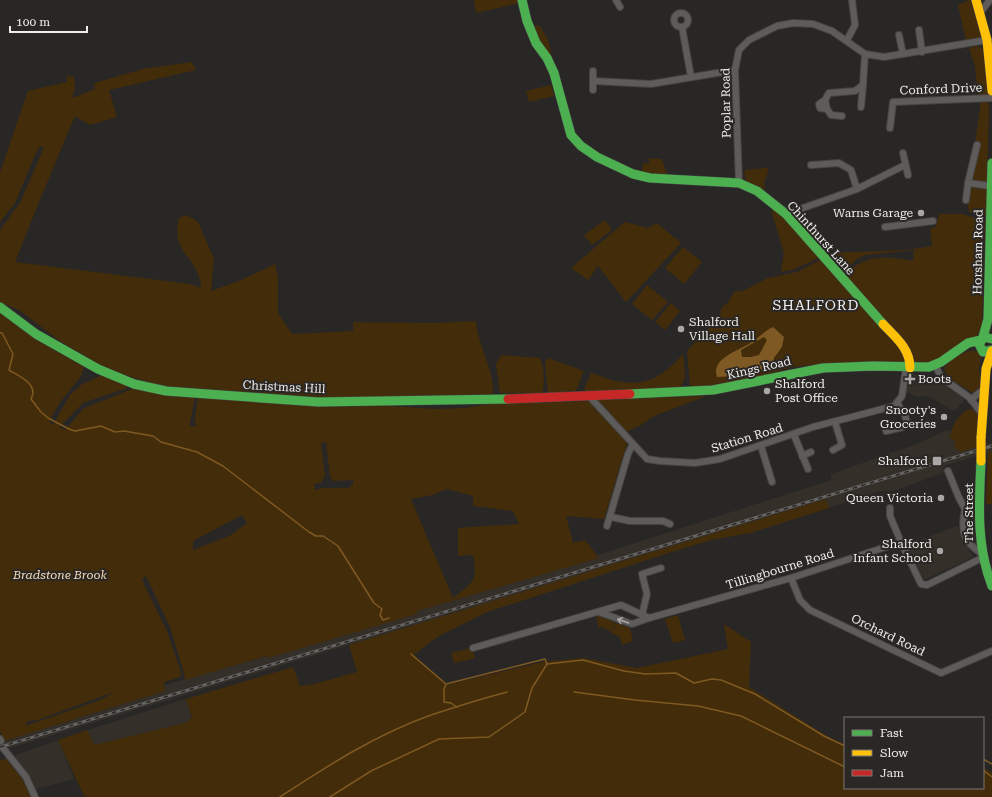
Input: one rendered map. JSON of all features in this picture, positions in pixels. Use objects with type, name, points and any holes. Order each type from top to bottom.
[{"type":"main road","name":"Chinthurst Lane","points":[[522,0],[527,20],[536,43],[547,58],[556,79],[571,135],[581,146],[612,165],[650,178],[739,183],[757,192],[786,214],[872,313],[905,348],[910,356],[908,368]]},
{"type":"main road","points":[[976,0],[987,40],[992,92]]},
{"type":"main road","name":"Horsham Road","points":[[981,438],[986,368],[985,342],[988,318],[992,163]]},
{"type":"main road","name":"Christmas Hill","points":[[0,308],[36,334],[98,369],[134,384],[152,389],[197,394],[318,402],[588,395]]},
{"type":"main road","name":"Kings Road","points":[[588,395],[720,389],[823,368],[869,366],[908,368],[935,365],[961,348],[985,342],[987,352],[992,351]]},
{"type":"main road","name":"Horsham Road","points":[[986,368],[992,351]]},
{"type":"main road","name":"The Street","points":[[981,438],[981,556],[992,586]]},
{"type":"street","points":[[616,0],[620,7]]},
{"type":"street","points":[[847,40],[855,25],[852,0]]},
{"type":"street","points":[[980,13],[990,0]]},
{"type":"street","name":"Poplar Road","points":[[739,183],[735,70],[739,50],[749,40],[777,26],[793,23],[813,24],[832,31],[866,54],[884,57],[922,52],[987,40]]},
{"type":"street","points":[[682,27],[691,77]]},
{"type":"street","points":[[919,30],[922,52]]},
{"type":"street","points":[[899,35],[903,54]]},
{"type":"street","points":[[861,106],[866,54]]},
{"type":"street","points":[[594,81],[651,84],[735,70]]},
{"type":"street","points":[[593,71],[593,90]]},
{"type":"street","points":[[842,116],[831,115],[827,109],[825,100],[829,93],[855,91],[863,85]]},
{"type":"street","name":"Conford Drive","points":[[890,128],[893,102],[992,98]]},
{"type":"street","points":[[966,200],[968,183],[977,146]]},
{"type":"street","points":[[903,153],[908,175]]},
{"type":"street","points":[[811,165],[839,163],[851,170],[857,189]]},
{"type":"street","points":[[786,214],[857,189],[906,165]]},
{"type":"street","points":[[968,183],[991,186]]},
{"type":"street","points":[[885,227],[933,221]]},
{"type":"street","points":[[935,365],[941,377],[971,400],[983,415]]},
{"type":"street","points":[[886,431],[903,427],[907,424],[905,415],[897,403],[902,396],[908,368]]},
{"type":"street","points":[[971,400],[980,392],[984,392]]},
{"type":"street","name":"Station Road","points":[[588,395],[649,460],[677,462],[720,460],[794,434],[897,403]]},
{"type":"street","points":[[832,450],[842,445],[835,422]]},
{"type":"street","points":[[794,434],[808,469]]},
{"type":"street","points":[[608,526],[628,454],[633,444]]},
{"type":"street","points":[[761,446],[772,482]]},
{"type":"street","points":[[802,456],[812,452]]},
{"type":"street","points":[[890,508],[890,516],[900,542],[921,584],[927,585],[981,556],[970,546],[964,532],[962,525],[965,508],[959,498],[948,471]]},
{"type":"street","points":[[965,508],[980,504]]},
{"type":"street","points":[[611,516],[630,520],[663,521],[670,524]]},
{"type":"street","name":"Tillingbourne Road","points":[[599,612],[632,624],[791,578],[900,542]]},
{"type":"street","points":[[642,615],[647,594],[642,574],[662,568]]},
{"type":"street","name":"Orchard Road","points":[[791,578],[800,600],[810,610],[937,671],[947,672],[992,651]]},
{"type":"street","points":[[474,648],[621,605],[649,618]]},
{"type":"street","points":[[1,743],[26,777],[35,797]]},
{"type":"shaded area","points":[[773,327],[784,337],[782,347],[774,358],[773,363],[765,369],[752,375],[717,377],[716,370],[722,360]],"holes":[[[764,337],[767,340],[759,355],[742,357],[741,350]]]},
{"type":"shaded area","points":[[907,373],[940,380],[951,386],[964,400],[957,409],[953,411],[928,396],[918,397],[904,391]]},
{"type":"shaded area","points":[[947,430],[951,431],[950,438],[986,444],[992,442],[992,451],[944,466],[945,472],[897,490],[881,491],[750,533],[711,540],[487,612],[479,605],[7,749],[4,741],[165,691],[165,685],[417,614],[416,611],[599,558],[598,555],[831,480],[831,474],[914,445]]},
{"type":"shaded area","name":"Shalford Infant School","points":[[957,526],[973,557],[924,580],[907,545]]},
{"type":"shaded area","points":[[186,699],[192,719],[185,723],[94,745],[87,730]]},
{"type":"shaded area","points":[[58,740],[74,779],[36,789],[26,771],[16,762],[13,756]]},
{"type":"green space","points":[[474,0],[519,0],[520,3],[476,13]]},
{"type":"green space","points":[[971,0],[981,38],[966,40],[958,5]]},
{"type":"green space","points":[[535,25],[540,26],[544,32],[549,43],[551,54],[547,55],[532,27]]},
{"type":"green space","points":[[977,46],[983,49],[988,95],[978,97],[975,66],[969,48]]},
{"type":"green space","points":[[192,62],[196,70],[109,90],[117,117],[90,125],[75,116],[15,262],[190,284],[201,288],[196,269],[178,240],[177,230],[179,218],[186,215],[198,222],[214,259],[211,291],[239,281],[275,264],[278,278],[278,313],[292,334],[353,331],[353,322],[433,323],[476,321],[477,330],[489,366],[493,384],[493,394],[338,398],[163,386],[134,378],[99,364],[60,341],[19,310],[0,302],[0,230],[21,201],[44,147],[40,146],[15,203],[0,222],[0,172],[28,91],[67,82],[67,76],[74,77],[75,88],[72,97],[75,97],[95,89],[94,83],[143,69]]},
{"type":"green space","points":[[551,85],[554,96],[529,102],[526,91]]},
{"type":"green space","points":[[988,100],[987,181],[985,183],[972,180],[977,153],[980,147],[979,144],[975,144],[981,101]]},
{"type":"green space","points":[[649,158],[662,159],[668,177],[642,173],[643,163],[649,164]]},
{"type":"green space","points":[[768,168],[767,176],[764,181],[765,186],[762,192],[752,186],[744,174],[745,170]]},
{"type":"green space","points":[[975,186],[986,187],[987,189],[986,215],[983,216],[969,212],[968,205],[966,204],[968,191]]},
{"type":"green space","points":[[774,208],[821,257],[792,270],[781,272],[784,253],[771,210]]},
{"type":"green space","points":[[939,214],[962,214],[985,221],[982,327],[977,336],[971,338],[943,357],[927,363],[920,363],[913,361],[845,275],[860,263],[876,258],[894,258],[913,261],[914,250],[866,255],[858,258],[844,271],[841,271],[827,256],[828,253],[908,250],[932,246],[930,229],[936,227]]},
{"type":"green space","points":[[605,220],[612,230],[592,245],[584,235]]},
{"type":"green space","points":[[625,222],[648,228],[657,223],[681,243],[626,302],[598,266],[588,280],[571,268]]},
{"type":"green space","points":[[683,247],[702,262],[684,284],[665,268]]},
{"type":"green space","points":[[820,260],[823,260],[902,350],[906,363],[810,365],[792,367],[732,383],[694,387],[690,385],[687,351],[717,319],[723,306],[727,304],[734,292],[743,291],[768,278],[797,272]]},
{"type":"green space","points":[[647,285],[668,302],[652,320],[632,304]]},
{"type":"green space","points":[[671,303],[680,311],[665,330],[655,322]]},
{"type":"green space","name":"Bradstone Brook","points":[[0,313],[36,340],[84,367],[81,376],[61,401],[49,421],[53,425],[70,395],[81,385],[102,375],[127,386],[127,388],[83,403],[59,427],[65,430],[84,408],[135,388],[195,398],[189,426],[196,427],[195,418],[198,398],[327,407],[388,406],[437,409],[465,408],[489,404],[588,401],[627,443],[604,519],[566,516],[573,543],[585,540],[599,558],[417,611],[417,614],[268,658],[266,656],[185,680],[170,627],[146,576],[142,580],[167,631],[181,673],[180,677],[164,682],[165,691],[4,741],[0,731]],"holes":[[[326,442],[330,476],[333,481],[353,480],[353,484],[349,488],[323,488],[315,490],[314,484],[321,483],[325,476],[321,443]],[[447,489],[473,496],[473,506],[513,511],[519,524],[458,528],[458,556],[473,555],[475,571],[472,581],[453,598],[411,499],[432,495]],[[242,515],[247,523],[231,535],[193,550],[193,541]],[[117,691],[98,701],[25,726],[28,721],[37,720]]]},
{"type":"green space","points":[[969,351],[977,351],[981,357],[979,369],[981,389],[974,394],[948,377],[944,369],[954,358]]},
{"type":"green space","points":[[683,354],[685,367],[684,381],[679,388],[586,392],[584,389],[591,373],[612,380],[634,383],[652,379],[668,369]]},
{"type":"green space","points":[[501,355],[540,358],[544,376],[542,393],[500,393],[496,364]]},
{"type":"green space","points":[[548,358],[584,371],[576,391],[548,393],[545,363]]},
{"type":"green space","points":[[704,397],[654,416],[641,425],[626,432],[622,431],[598,404],[598,400]]},
{"type":"green space","points":[[972,409],[978,415],[977,447],[960,452],[959,449],[955,449],[955,440],[950,438],[951,434],[954,424],[960,416],[964,412]]},
{"type":"green space","points":[[992,451],[992,504],[986,504],[988,452]]},
{"type":"green space","points":[[826,499],[829,508],[750,533],[711,540],[487,612],[437,637],[414,655],[447,685],[542,662],[583,658],[637,668],[728,649],[724,624],[751,642],[749,687],[830,738],[844,744],[844,789],[984,789],[984,768],[992,773],[992,797],[89,797],[84,796],[58,740],[87,730],[94,745],[185,723],[192,718],[186,699],[293,667],[300,686],[314,684],[357,672],[349,645]]},
{"type":"green space","points":[[678,615],[685,640],[673,643],[665,619]]},
{"type":"green space","points":[[600,616],[616,623],[611,632],[603,627],[599,628],[596,617]]},
{"type":"green space","points":[[617,623],[630,628],[633,641],[622,645],[620,637],[611,633]]},
{"type":"green space","points":[[472,648],[475,658],[454,663],[451,653]]},
{"type":"green space","points":[[6,759],[22,779],[31,797],[0,797],[0,760]]},
{"type":"waterway","points":[[0,333],[2,333],[13,354],[9,370],[23,378],[30,385],[33,394],[31,399],[41,412],[48,418],[75,431],[101,426],[115,432],[124,431],[153,436],[161,442],[197,452],[223,466],[309,532],[316,536],[323,536],[338,546],[374,603],[382,609],[380,615],[383,620],[389,618]]},
{"type":"waterway","points":[[411,654],[446,684],[545,659],[547,664]]},
{"type":"waterway","points":[[547,664],[583,660],[624,671],[645,674],[676,673],[694,683],[712,679],[721,680],[755,694],[824,736],[844,746]]},
{"type":"waterway","points":[[330,797],[371,771],[439,739],[489,737],[525,712],[532,688],[547,664]]},
{"type":"waterway","points":[[446,684],[444,689],[444,702],[451,703],[457,707]]},
{"type":"waterway","points":[[280,797],[334,762],[391,731],[431,715],[507,692]]},
{"type":"waterway","points":[[574,692],[698,706],[741,716],[844,767]]},
{"type":"waterway","points":[[984,760],[992,764]]},
{"type":"waterway","points":[[984,771],[992,777]]},
{"type":"railway","points":[[0,747],[992,446]]},
{"type":"traffic: fast","points":[[522,0],[527,21],[536,43],[547,58],[554,73],[571,135],[581,146],[597,157],[633,174],[650,178],[739,183],[757,191],[786,214],[883,324]]},
{"type":"traffic: fast","points":[[983,337],[988,319],[992,163]]},
{"type":"traffic: fast","points":[[0,307],[36,334],[98,369],[134,384],[166,391],[318,402],[508,399]]},
{"type":"traffic: fast","points":[[992,339],[984,337],[979,344],[983,352],[992,350]]},
{"type":"traffic: fast","points":[[630,394],[713,390],[823,368],[873,366],[929,367],[941,362],[968,343],[981,340]]},
{"type":"traffic: fast","points":[[981,461],[979,509],[981,540],[983,555],[992,586]]},
{"type":"traffic: slow","points":[[976,0],[987,40],[992,91]]},
{"type":"traffic: slow","points":[[883,324],[897,338],[905,349],[910,368]]},
{"type":"traffic: slow","points":[[981,438],[986,369],[992,351]]},
{"type":"traffic: slow","points":[[981,438],[981,461]]},
{"type":"traffic: jam","points":[[508,399],[630,394]]},
{"type":"place","name":"Warns Garage","points":[[921,213]]},
{"type":"place","name":"Shalford Village Hall","points":[[681,329]]},
{"type":"place","name":"Boots","points":[[910,379]]},
{"type":"place","name":"Shalford Post Office","points":[[767,391]]},
{"type":"place","name":"Snooty's Groceries","points":[[944,417]]},
{"type":"place","name":"Shalford","points":[[937,461]]},
{"type":"place","name":"Queen Victoria","points":[[941,498]]},
{"type":"place","name":"Shalford Infant School","points":[[940,551]]},
{"type":"district","name":"SHALFORD","points":[[816,305]]}]
